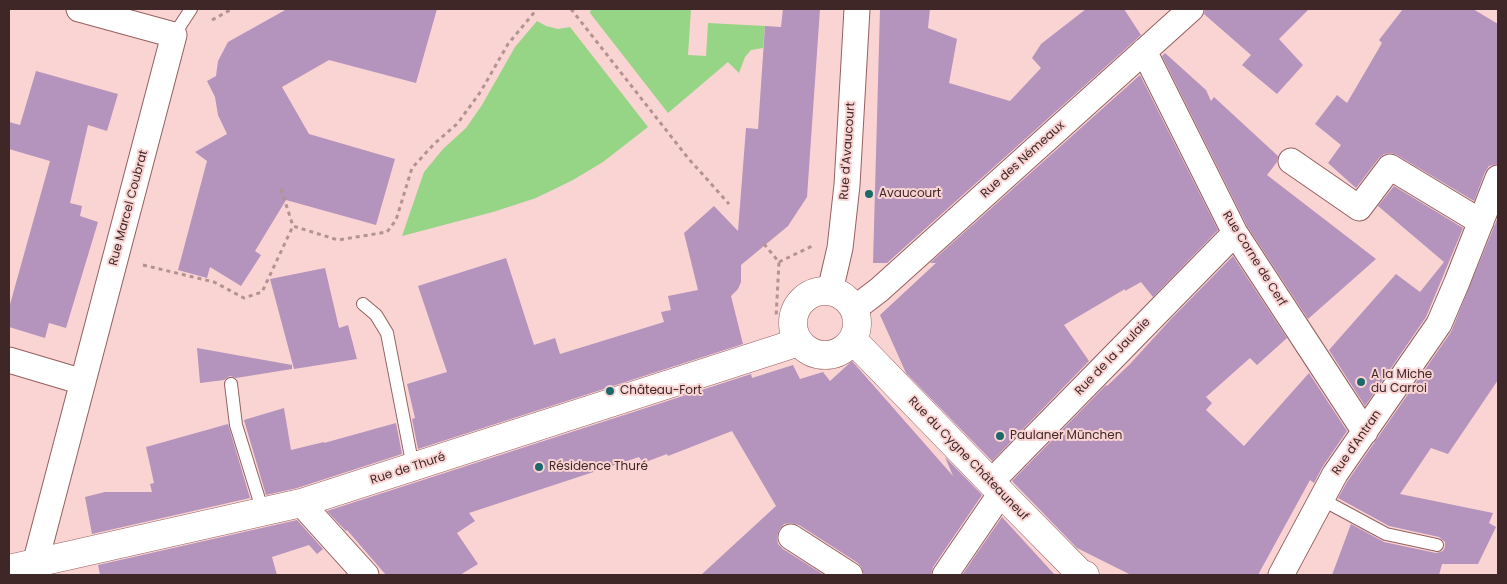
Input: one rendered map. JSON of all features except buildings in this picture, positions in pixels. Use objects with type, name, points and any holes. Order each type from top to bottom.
[{"type":"main road","points":[[830,291],[840,294],[854,309],[857,324],[853,340],[846,348],[837,353],[827,355],[790,345],[795,332],[793,322],[796,311],[801,302],[809,296],[819,292],[830,291]]},
{"type":"main road","name":"Rue du Cygne Châteauneuf","points":[[853,340],[1082,574]]},
{"type":"main road","name":"Rue de Thuré","points":[[22,567],[301,504],[790,345]]},
{"type":"street","points":[[79,9],[174,35]]},
{"type":"street","name":"Rue d'Avaucourt","points":[[830,291],[840,248],[847,185],[857,9]]},
{"type":"street","name":"Rue des Némeaux","points":[[854,309],[879,290],[1191,9]]},
{"type":"street","name":"Rue Marcel Coubrat","points":[[22,567],[82,382],[174,35]]},
{"type":"street","name":"Rue Corne de Cerf","points":[[1144,51],[1235,232],[1365,432]]},
{"type":"street","points":[[1292,161],[1359,208],[1390,167],[1481,222]]},
{"type":"street","name":"Rue d'Antran","points":[[1281,575],[1335,474],[1464,285],[1481,222],[1498,178]]},
{"type":"street","name":"Rue de la Jaulaie","points":[[945,575],[996,488],[1235,232]]},
{"type":"street","points":[[9,360],[82,382]]},
{"type":"street","points":[[301,504],[366,575]]},
{"type":"street","points":[[791,537],[850,575]]},
{"type":"lane","name":"Rue Marcel Coubrat","points":[[174,35],[180,9]]},
{"type":"lane","name":"Rue Marcel Coubrat","points":[[174,35],[191,9]]},
{"type":"lane","points":[[363,304],[376,315],[387,333],[413,467]]},
{"type":"lane","points":[[231,384],[236,425],[264,512]]},
{"type":"lane","points":[[1321,499],[1386,534],[1438,545]]},
{"type":"path","points":[[293,226],[338,240],[387,232],[396,220],[412,168],[434,144],[458,123],[481,91],[508,44],[537,9]]},
{"type":"path","points":[[571,9],[688,158],[729,204]]},
{"type":"path","points":[[115,258],[214,282],[244,298],[262,292],[293,226],[281,190]]},
{"type":"path","points":[[764,244],[779,262],[775,331],[790,345]]},
{"type":"green space","points":[[591,9],[691,9],[688,55],[706,56],[708,23],[765,26],[763,48],[751,50],[745,57],[739,73],[728,62],[668,113],[590,13]]},
{"type":"green space","points":[[537,21],[558,29],[570,27],[648,127],[603,162],[573,180],[536,198],[493,212],[402,236],[424,172],[443,149],[466,128],[482,105],[515,47]]},
{"type":"place","name":"Avaucourt","points":[[869,194]]},
{"type":"place","name":"A la Miche du Carroi","points":[[1361,382]]},
{"type":"place","name":"Château-Fort","points":[[610,391]]},
{"type":"place","name":"Paulaner München","points":[[1000,436]]},
{"type":"place","name":"Résidence Thuré","points":[[539,467]]}]
